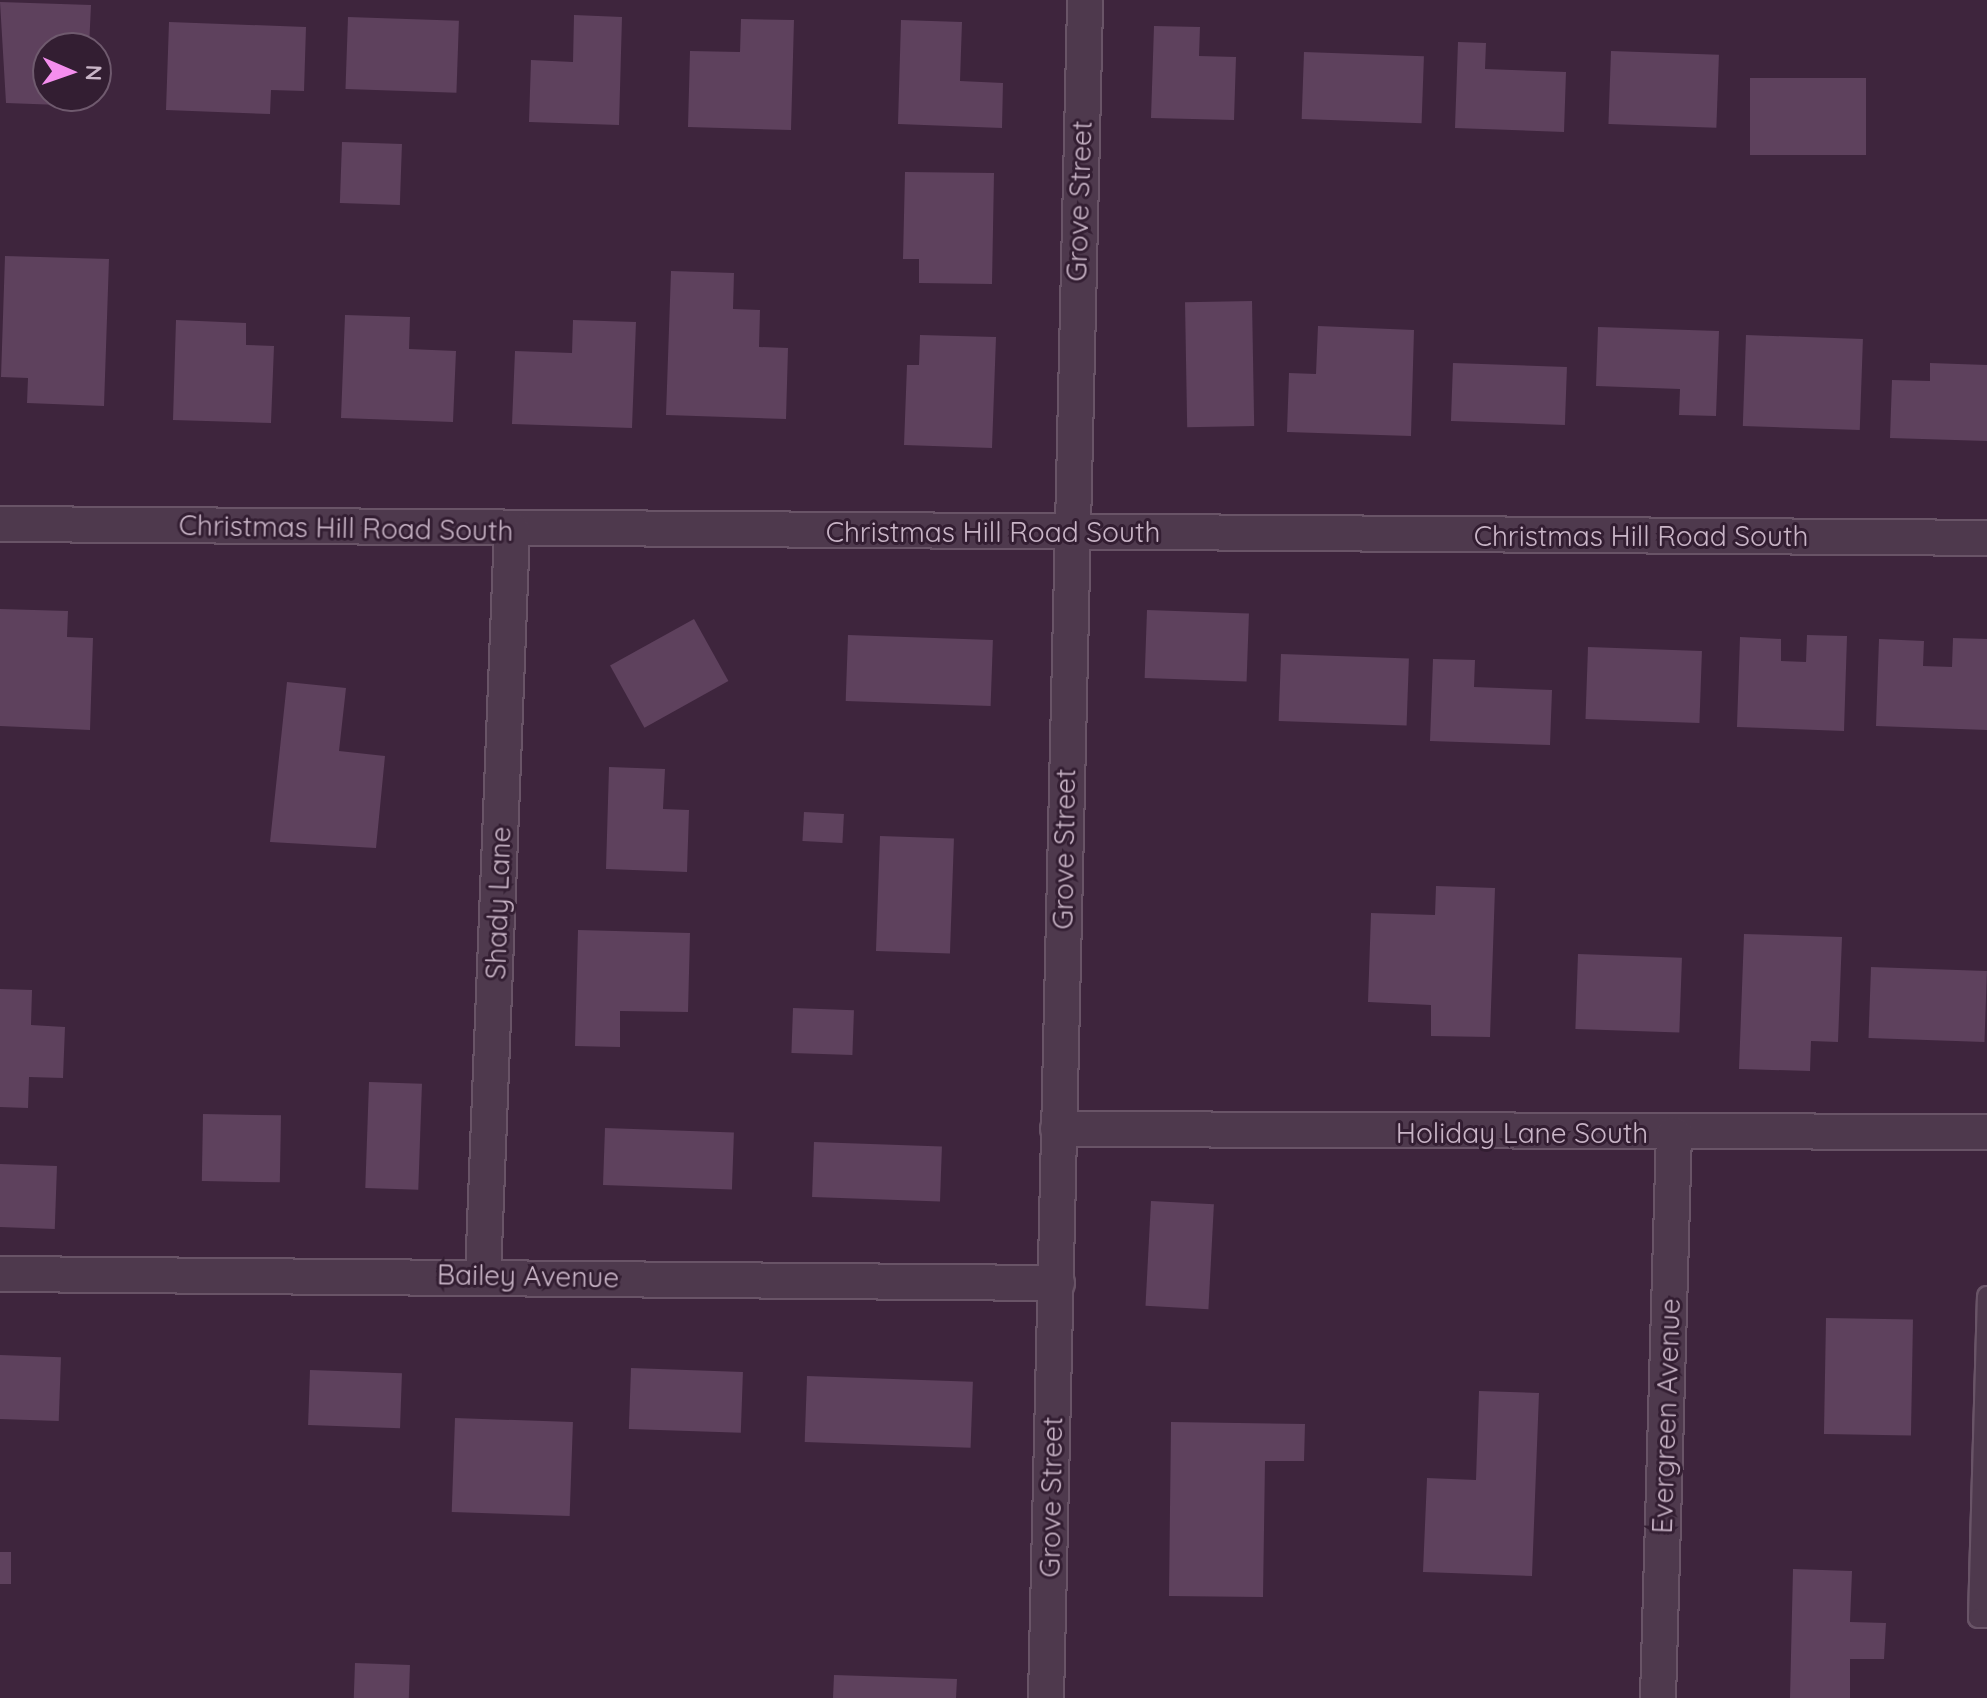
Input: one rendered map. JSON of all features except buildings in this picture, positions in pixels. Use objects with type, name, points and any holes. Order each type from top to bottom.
[{"type":"street","name":"Grove Street","points":[[1046,1698],[1085,0]]},
{"type":"street","name":"Christmas Hill Road South","points":[[0,524],[512,531],[1987,538]]},
{"type":"street","name":"Shady Lane","points":[[483,1275],[512,531]]},
{"type":"street","name":"Holiday Lane South","points":[[1058,1129],[1674,1134],[1987,1132]]},
{"type":"street","name":"Evergreen Avenue","points":[[1658,1698],[1674,1134]]},
{"type":"street","name":"Bailey Avenue","points":[[0,1274],[483,1275],[1057,1283]]},
{"type":"lane","points":[[1987,1296],[1978,1618],[1987,1618]]}]
